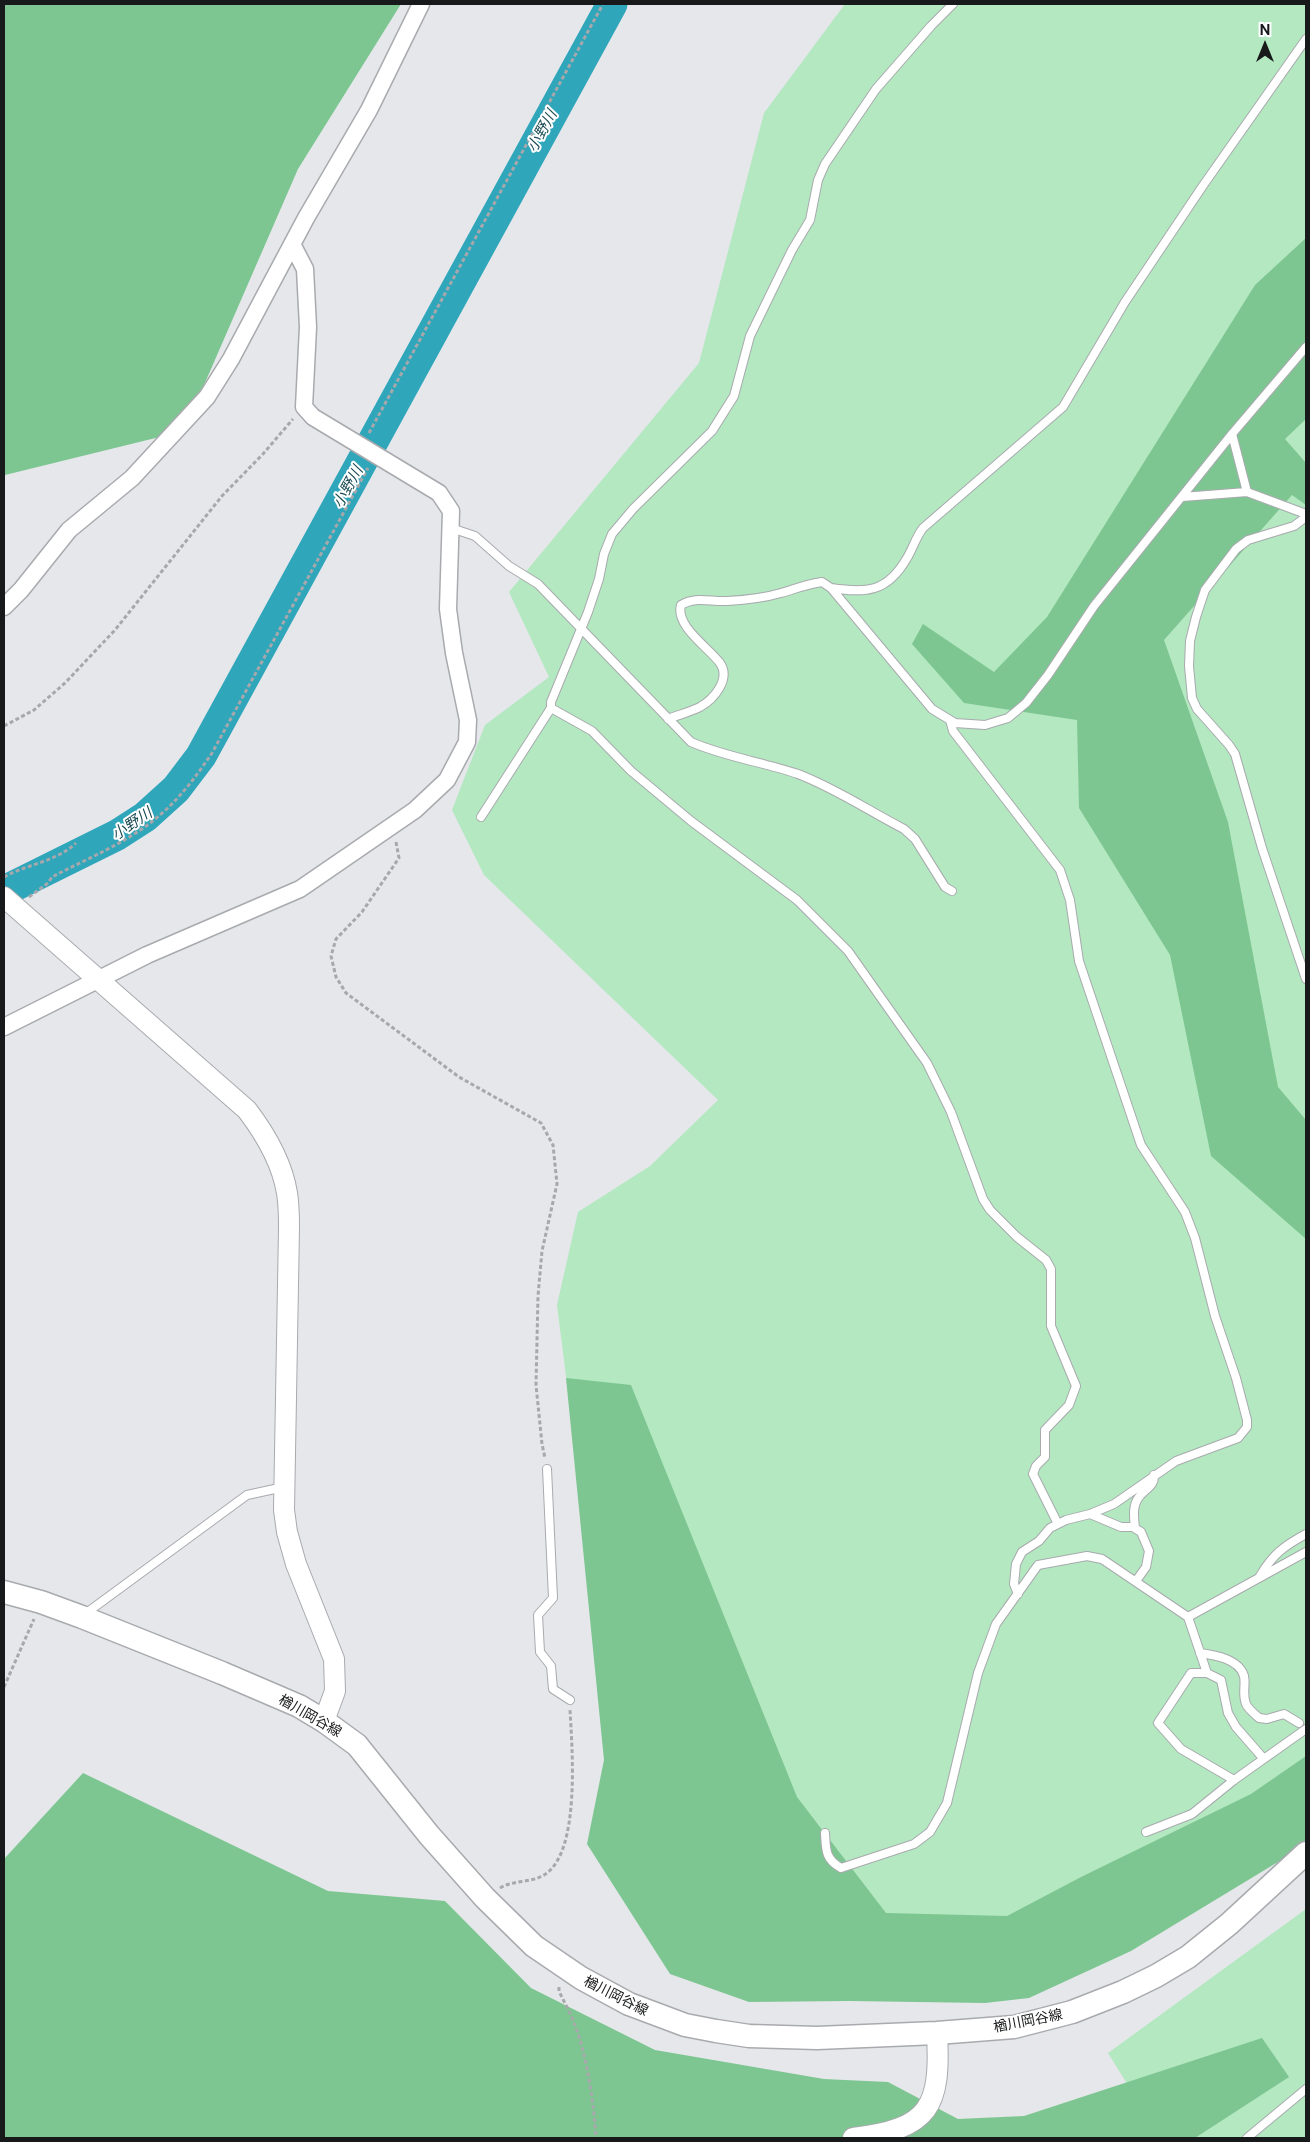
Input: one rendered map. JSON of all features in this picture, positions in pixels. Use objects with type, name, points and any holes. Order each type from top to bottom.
[{"type":"main road","name":"楢川岡谷線","points":[[4,1592],[41,1602],[82,1617],[231,1677],[299,1706],[324,1721],[357,1744],[429,1835],[485,1898],[534,1946],[562,1966],[629,2004],[685,2025],[749,2036],[817,2038],[937,2033],[1014,2027],[1072,2012],[1123,1992],[1156,1976],[1188,1957],[1229,1924],[1306,1853]]},
{"type":"street","points":[[4,607],[21,590],[69,530],[132,478],[207,397],[231,359],[292,244],[369,110],[421,4]]},
{"type":"street","points":[[4,1027],[147,955],[300,889],[416,810],[447,780],[467,742],[468,720],[454,654],[448,608],[448,550],[451,511],[440,492],[314,417],[304,407],[308,327],[305,269],[292,244]]},
{"type":"street","points":[[8,901],[247,1110],[265,1134],[278,1162],[287,1193],[290,1228],[284,1510],[289,1540],[296,1564],[334,1659],[335,1691],[324,1721]]},
{"type":"street","points":[[853,2138],[893,2131],[912,2123],[926,2110],[934,2094],[937,2080],[937,2033]]},
{"type":"lane","points":[[481,817],[551,708],[551,702],[599,579],[604,554],[612,534],[633,509],[712,431],[734,396],[750,336],[792,250],[810,220],[818,180],[825,164],[876,89],[931,26],[953,4]]},
{"type":"lane","points":[[831,588],[860,592],[875,589],[895,575],[907,558],[923,528],[1063,407],[1125,302],[1207,179],[1306,39]]},
{"type":"lane","points":[[668,719],[700,707],[720,690],[723,675],[721,664],[700,644],[681,618],[679,611],[681,604],[689,600],[726,601],[759,598],[780,594],[802,585],[822,582],[831,588],[932,710],[955,723],[985,725],[1008,718],[1026,703],[1048,675],[1094,606],[1232,434],[1306,347]]},
{"type":"lane","points":[[1232,434],[1247,492]]},
{"type":"lane","points":[[1182,496],[1247,492],[1306,516],[1294,526],[1248,540],[1236,549],[1205,590],[1190,641],[1189,666],[1192,698],[1196,709],[1235,754],[1262,848],[1306,979]]},
{"type":"lane","points":[[451,528],[475,536],[509,566],[538,584],[691,742],[708,750],[795,773],[816,781],[904,829],[915,839],[945,887],[952,891]]},
{"type":"lane","points":[[551,708],[592,731],[631,771],[691,821],[796,900],[860,966],[927,1062],[951,1112],[983,1199],[990,1210],[1017,1237],[1046,1260],[1051,1269],[1051,1326],[1076,1386],[1069,1405],[1045,1430],[1045,1457],[1036,1466],[1033,1474],[1058,1524]]},
{"type":"lane","points":[[950,720],[952,731],[1060,870],[1070,900],[1079,961],[1141,1145],[1185,1212],[1195,1238],[1215,1316],[1236,1378],[1247,1420],[1247,1427],[1238,1438],[1176,1460],[1114,1504],[1050,1528],[1039,1541],[1022,1552],[1016,1564],[1014,1584],[1018,1594]]},
{"type":"lane","points":[[547,1468],[553,1598],[538,1615],[540,1652],[551,1666],[553,1689],[570,1700]]},
{"type":"lane","points":[[1135,1528],[1135,1507],[1139,1498],[1152,1485],[1154,1475]]},
{"type":"lane","points":[[82,1617],[247,1495],[285,1487]]},
{"type":"lane","points":[[1090,1514],[1121,1527],[1135,1528],[1141,1532],[1149,1551],[1146,1567],[1136,1581]]},
{"type":"lane","points":[[1260,1576],[1270,1560],[1288,1544],[1306,1534]]},
{"type":"lane","points":[[1188,1617],[1306,1552]]},
{"type":"lane","points":[[825,1833],[826,1852],[831,1863],[841,1868],[914,1844],[930,1832],[947,1803],[981,1665],[996,1624],[1038,1565],[1087,1556],[1102,1559],[1188,1617],[1207,1673]]},
{"type":"lane","points":[[1200,1653],[1221,1656],[1239,1668],[1244,1677],[1246,1705],[1259,1718],[1267,1719],[1284,1714],[1299,1723]]},
{"type":"lane","points":[[1234,1780],[1181,1749],[1158,1723],[1191,1674],[1207,1673],[1221,1680],[1228,1713],[1236,1728],[1262,1758]]},
{"type":"lane","points":[[1146,1832],[1192,1814],[1262,1758],[1306,1728]]},
{"type":"lane","points":[[1247,2138],[1306,2089]]},
{"type":"path","points":[[8,901],[48,883],[52,877],[138,831],[155,819],[187,787],[212,753],[603,4]]},
{"type":"path","points":[[4,726],[40,705],[65,683],[115,630],[222,496],[263,454],[304,407]]},
{"type":"path","points":[[392,826],[399,858],[362,912],[336,939],[331,956],[336,977],[346,994],[459,1077],[541,1123],[553,1145],[557,1184],[542,1251],[538,1296],[536,1366],[536,1386],[542,1444],[547,1468]]},
{"type":"path","points":[[4,877],[69,850],[76,843]]},
{"type":"path","points":[[4,1687],[41,1602]]},
{"type":"path","points":[[485,1898],[507,1884],[544,1875],[558,1862],[565,1842],[574,1784],[570,1700]]},
{"type":"path","points":[[562,1966],[559,1991],[580,2042],[589,2083],[596,2138]]},
{"type":"green space","points":[[4,4],[401,4],[298,169],[184,431],[5,475],[4,474]]},
{"type":"green space","points":[[845,4],[1306,4],[1306,1794],[1087,1938],[774,1962],[583,1511],[557,1305],[578,1212],[650,1166],[718,1100],[484,875],[452,810],[485,725],[549,677],[509,592],[699,363],[764,113]]},
{"type":"green space","points":[[1306,238],[1306,419],[1285,439],[1306,463],[1306,505],[1292,495],[1164,640],[1228,822],[1278,1087],[1306,1120],[1306,1239],[1211,1156],[1170,955],[1079,808],[1077,720],[964,703],[912,644],[923,624],[994,672],[1047,617],[1255,285]]},
{"type":"green space","points":[[566,1378],[631,1385],[797,1797],[886,1913],[1007,1916],[1081,1877],[1251,1794],[1306,1756],[1306,1845],[1131,1951],[1029,1998],[985,2003],[749,2002],[670,1974],[587,1844],[604,1760]]},
{"type":"green space","points":[[83,1773],[328,1891],[445,1901],[531,1988],[655,2050],[824,2079],[888,2082],[958,2119],[1024,2116],[1262,2038],[1289,2077],[1195,2138],[4,2138],[4,1859]]},
{"type":"green space","points":[[1306,1909],[1306,2138],[1038,2138],[1139,2103],[1108,2053]]},
{"type":"waterway","name":"小野川","points":[[4,891],[117,835],[145,817],[176,789],[201,756],[612,4]]}]
